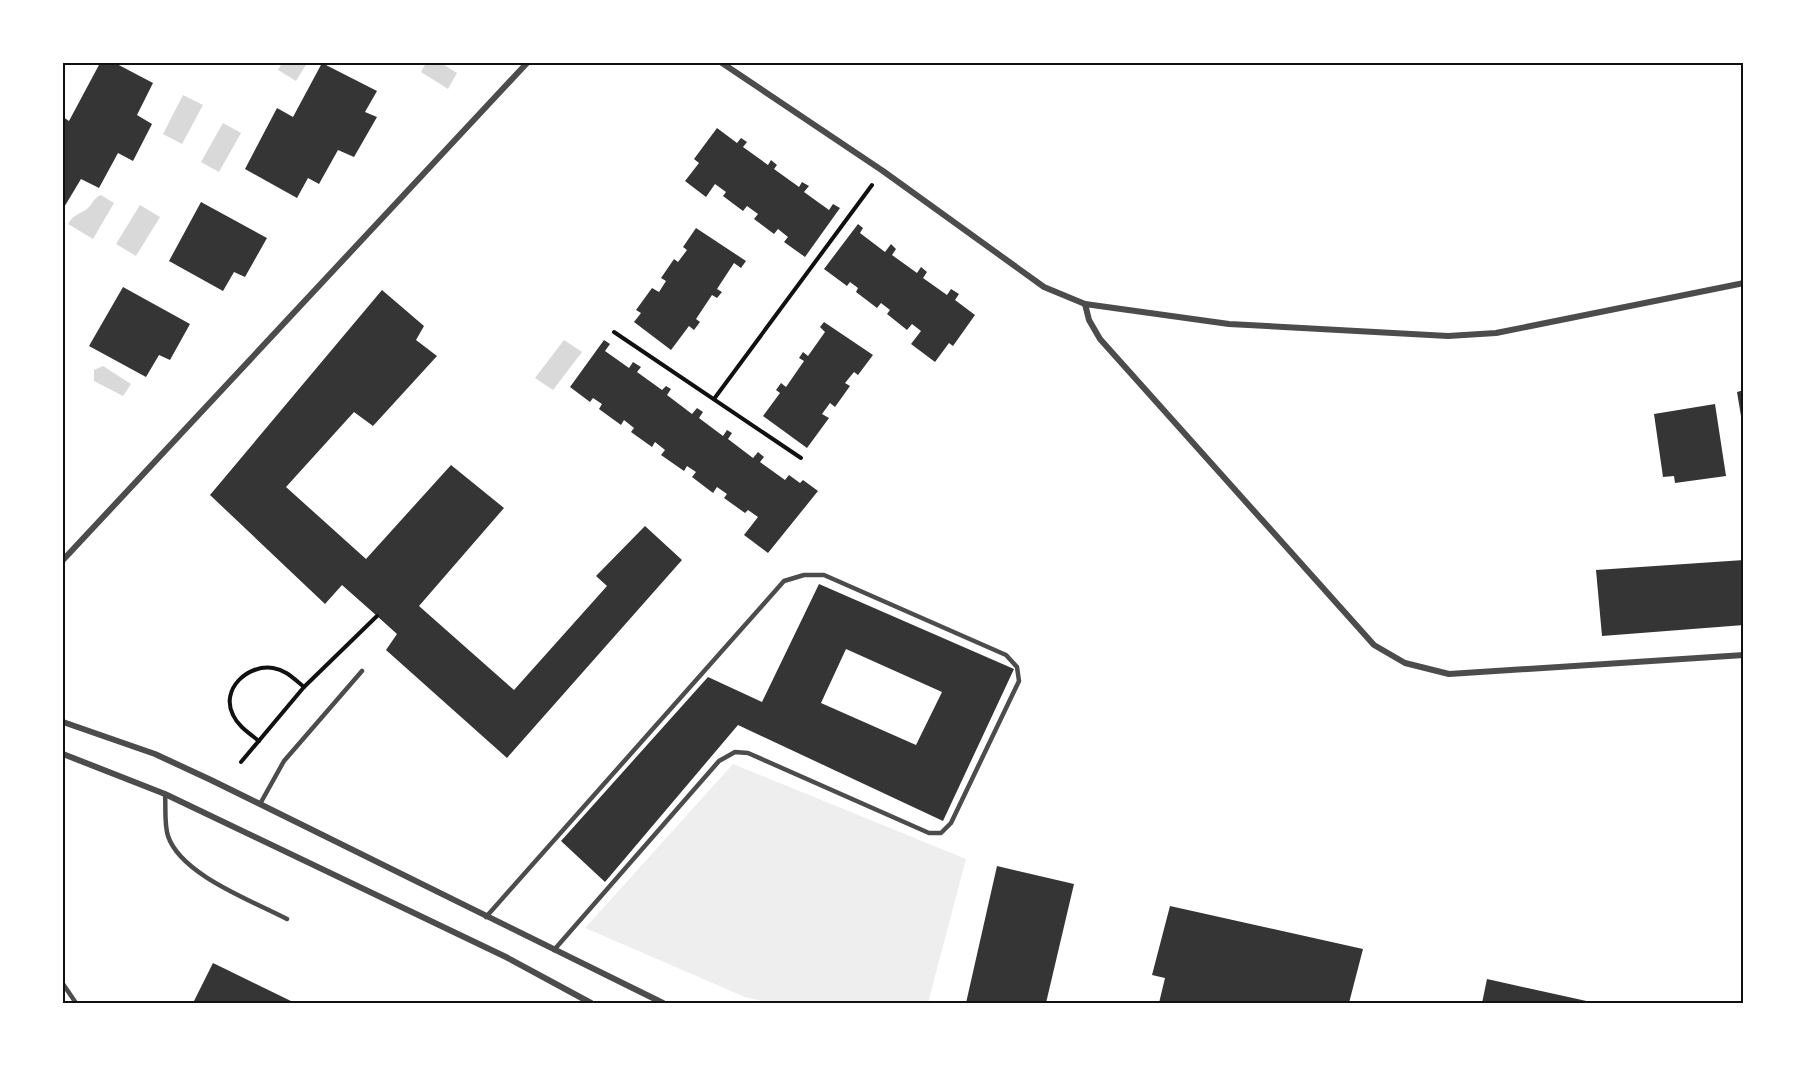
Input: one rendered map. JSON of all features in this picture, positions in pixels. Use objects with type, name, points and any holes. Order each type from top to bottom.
[{"type":"street","points":[[63,560],[527,63]]},
{"type":"street","points":[[722,63],[883,171],[1044,287],[1085,304],[1229,324],[1448,336],[1496,333],[1744,283]]},
{"type":"street","points":[[1085,304],[1089,320],[1100,339],[1374,645],[1405,663],[1449,674],[1744,655]]},
{"type":"street","points":[[63,722],[155,754],[663,1003]]},
{"type":"street","points":[[63,754],[165,794],[506,957],[591,1003]]},
{"type":"lane","points":[[486,917],[784,581],[804,575],[824,575],[1006,655],[1017,667],[1019,681],[951,823],[941,833],[929,833],[748,753],[735,752],[719,761],[554,950]]},
{"type":"lane","points":[[260,804],[284,761],[362,671]]},
{"type":"lane","points":[[165,794],[168,836],[182,859],[200,873],[287,919]]},
{"type":"lane","points":[[63,984],[76,1003]]},
{"type":"path","points":[[714,399],[883,171]]},
{"type":"path","points":[[614,332],[801,458]]},
{"type":"path","points":[[241,762],[304,687],[377,616]]},
{"type":"path","points":[[259,741],[244,729],[231,713],[232,691],[238,681],[253,670],[273,668],[286,673],[304,687]]},
{"type":"shaded area","points":[[282,63],[307,63],[296,81],[278,70]]},
{"type":"shaded area","points":[[426,63],[441,63],[457,73],[448,89],[421,72]]},
{"type":"shaded area","points":[[183,95],[203,105],[182,144],[163,134]]},
{"type":"shaded area","points":[[223,123],[241,133],[219,172],[201,162]]},
{"type":"shaded area","points":[[101,195],[114,203],[93,239],[68,224],[74,216],[87,209]]},
{"type":"shaded area","points":[[140,205],[160,217],[136,256],[116,244]]},
{"type":"shaded area","points":[[564,340],[582,352],[553,390],[535,378]]},
{"type":"shaded area","points":[[103,366],[131,384],[123,396],[94,381],[94,370]]},
{"type":"shaded area","points":[[733,764],[966,859],[928,1003],[770,1003],[745,997],[585,928]]},
{"type":"building","points":[[100,63],[115,63],[153,83],[137,115],[152,124],[133,161],[118,153],[99,188],[81,179],[63,209],[63,117],[69,121]]},
{"type":"building","points":[[322,63],[377,91],[365,112],[377,117],[354,157],[338,150],[319,184],[308,178],[297,198],[245,169],[277,108],[293,117]]},
{"type":"building","points":[[717,128],[737,143],[741,138],[747,142],[743,147],[768,165],[771,160],[777,165],[774,169],[799,187],[802,182],[809,186],[804,192],[829,210],[833,204],[840,208],[805,257],[784,242],[788,237],[778,229],[774,234],[754,219],[758,214],[747,206],[743,211],[723,196],[726,192],[715,184],[706,197],[685,181],[699,163],[694,159]]},
{"type":"building","points":[[201,202],[267,238],[245,277],[234,272],[223,291],[169,261]]},
{"type":"building","points":[[858,224],[863,228],[860,233],[885,252],[891,244],[896,249],[892,255],[917,273],[921,267],[927,272],[923,278],[947,295],[951,289],[959,294],[955,300],[975,315],[953,346],[949,343],[935,362],[911,344],[921,331],[912,324],[907,330],[887,314],[890,310],[881,303],[877,308],[856,292],[858,288],[850,282],[847,286],[824,269]]},
{"type":"building","points":[[696,228],[746,261],[741,268],[734,263],[717,289],[722,292],[717,298],[712,295],[696,319],[700,322],[694,330],[689,326],[671,350],[634,322],[641,313],[636,310],[652,288],[659,292],[666,281],[661,278],[674,259],[678,262],[687,250],[683,247]]},
{"type":"building","points":[[123,287],[190,324],[170,360],[159,355],[146,377],[89,346]]},
{"type":"building","points":[[382,290],[424,326],[416,340],[437,356],[373,426],[354,412],[286,487],[366,559],[451,465],[504,508],[419,606],[514,690],[607,586],[596,576],[645,526],[682,560],[507,758],[386,650],[397,634],[342,585],[325,604],[210,495]]},
{"type":"building","points":[[824,322],[873,355],[858,375],[854,372],[845,383],[850,386],[835,407],[830,403],[822,414],[829,418],[807,448],[763,416],[780,393],[776,390],[781,383],[786,387],[804,361],[799,358],[803,352],[808,356],[825,332],[820,327]]},
{"type":"building","points":[[604,340],[610,344],[605,351],[629,368],[633,362],[641,367],[637,372],[662,390],[666,386],[671,389],[667,395],[692,414],[697,408],[703,412],[699,418],[723,436],[727,430],[732,433],[728,439],[753,458],[758,452],[764,457],[760,462],[785,480],[789,475],[800,483],[803,480],[818,491],[768,553],[744,535],[758,517],[748,510],[745,513],[724,498],[727,494],[717,487],[713,493],[692,477],[696,472],[687,466],[684,471],[661,455],[665,450],[655,442],[652,447],[631,432],[634,428],[624,420],[621,425],[599,409],[602,404],[593,398],[590,402],[570,387]]},
{"type":"building","points":[[1744,390],[1744,428],[1743,428],[1737,392]]},
{"type":"building","points":[[1715,404],[1726,476],[1675,483],[1674,476],[1663,477],[1654,414]]},
{"type":"building","points":[[1744,560],[1744,625],[1602,636],[1596,570]]},
{"type":"building","points":[[819,584],[1014,669],[943,821],[738,725],[605,882],[561,841],[708,677],[762,702]],"holes":[[[846,649],[942,692],[916,745],[821,703]]]},
{"type":"building","points":[[997,866],[1074,884],[1046,1003],[966,1003]]},
{"type":"building","points":[[1170,906],[1363,949],[1349,1003],[1159,1003],[1165,978],[1152,975]]},
{"type":"building","points":[[213,963],[295,1003],[193,1003]]},
{"type":"building","points":[[1487,979],[1591,1002],[1591,1003],[1482,1003]]}]
